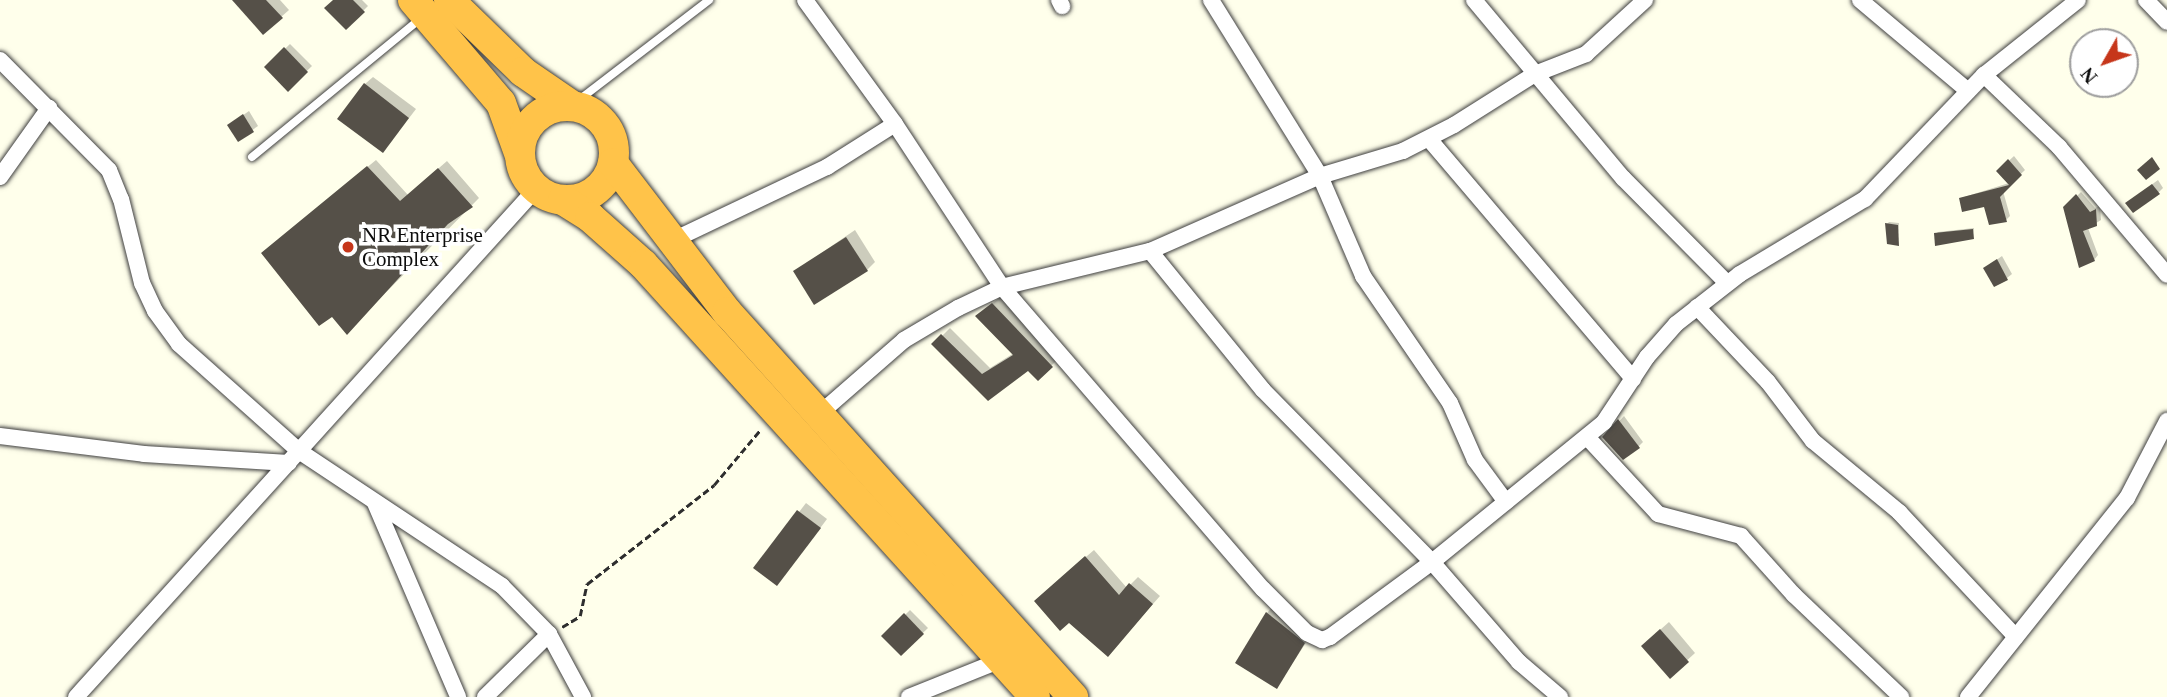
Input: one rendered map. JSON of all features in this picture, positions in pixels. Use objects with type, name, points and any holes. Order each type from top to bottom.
[{"type":"highway","points":[[429,5],[571,105],[590,111],[605,125],[613,143],[613,163],[606,179],[591,194],[550,195]]},
{"type":"highway","points":[[429,5],[501,103],[522,169],[550,195],[590,217],[634,255],[1035,697]]},
{"type":"highway","points":[[519,153],[523,134],[535,117],[552,107],[571,105]]},
{"type":"highway","points":[[613,163],[671,241],[817,416],[1073,697]]},
{"type":"street","points":[[805,0],[895,124],[1002,287],[1263,589],[1315,639],[1330,637],[1348,626],[1587,437],[1604,422],[1660,342],[1697,307],[1727,283],[1851,211],[1984,75],[2078,0]]},
{"type":"street","points":[[1211,0],[1320,176],[1363,276],[1450,403],[1475,460],[1506,502]]},
{"type":"street","points":[[1474,0],[1623,178],[1727,283]]},
{"type":"street","points":[[1860,0],[1968,91]]},
{"type":"street","points":[[2146,0],[2167,22]]},
{"type":"street","points":[[817,416],[904,340],[1002,287],[1150,251],[1320,176],[1429,139],[1535,74],[1586,54],[1641,1]]},
{"type":"street","points":[[0,60],[90,149],[116,183],[142,283],[167,329],[294,457],[375,502],[502,586],[549,634],[583,697]]},
{"type":"street","points":[[1984,75],[2059,147],[2167,275]]},
{"type":"street","points":[[0,177],[50,108]]},
{"type":"street","points":[[671,241],[827,167],[895,124]]},
{"type":"street","points":[[1429,139],[1633,379]]},
{"type":"street","points":[[76,697],[294,457],[550,195]]},
{"type":"street","points":[[1150,251],[1270,399],[1432,562],[1519,662],[1560,697]]},
{"type":"street","points":[[1697,307],[1768,382],[1813,441],[1906,519],[2016,637]]},
{"type":"street","points":[[1968,697],[2100,535],[2150,458],[2167,421]]},
{"type":"street","points":[[0,436],[144,454],[294,457]]},
{"type":"street","points":[[1587,437],[1658,514],[1741,536],[1794,595],[1901,697]]},
{"type":"street","points":[[2150,458],[2167,461]]},
{"type":"street","points":[[375,502],[458,697]]},
{"type":"street","points":[[485,697],[549,634]]},
{"type":"street","points":[[909,697],[1001,660]]},
{"type":"lane","points":[[571,105],[709,0]]},
{"type":"lane","points":[[252,157],[429,5]]},
{"type":"path","points":[[549,634],[580,616],[587,584],[714,485],[776,410]]},
{"type":"building","points":[[232,0],[266,0],[283,18],[263,35]]},
{"type":"building","points":[[333,0],[353,0],[365,12],[346,30],[324,8]]},
{"type":"building","points":[[284,47],[308,72],[288,92],[264,67]]},
{"type":"building","points":[[364,83],[409,118],[383,153],[337,119]]},
{"type":"building","points":[[243,114],[254,132],[238,142],[227,125]]},
{"type":"building","points":[[2152,157],[2160,169],[2146,180],[2137,170]]},
{"type":"building","points":[[2008,159],[2022,175],[2000,197],[2007,222],[1989,225],[1984,207],[1962,212],[1959,198],[2009,185],[1996,171]]},
{"type":"building","name":"NR Enterprise Complex","points":[[367,166],[400,201],[438,168],[473,207],[448,224],[347,335],[332,317],[319,326],[261,253]]},
{"type":"building","points":[[2152,184],[2160,194],[2133,213],[2125,203]]},
{"type":"building","points":[[2076,194],[2090,212],[2096,209],[2097,226],[2083,231],[2095,261],[2079,268],[2063,207]]},
{"type":"building","points":[[1885,223],[1898,225],[1899,246],[1887,244]]},
{"type":"building","points":[[1973,229],[1974,239],[1935,246],[1934,233]]},
{"type":"building","points":[[846,237],[868,271],[814,305],[793,271]]},
{"type":"building","points":[[1997,259],[2008,280],[1994,287],[1983,268]]},
{"type":"building","points":[[992,303],[1053,367],[1038,381],[1028,371],[988,401],[931,344],[941,334],[982,374],[1013,355],[975,316]]},
{"type":"building","points":[[1618,419],[1640,448],[1623,460],[1602,437]]},
{"type":"building","points":[[797,510],[821,528],[777,586],[753,568]]},
{"type":"building","points":[[1085,556],[1119,595],[1129,583],[1153,604],[1108,657],[1069,623],[1060,631],[1034,601]]},
{"type":"building","points":[[1266,612],[1305,643],[1277,689],[1235,663]]},
{"type":"building","points":[[904,613],[924,634],[901,656],[881,636]]},
{"type":"building","points":[[1660,629],[1689,662],[1670,679],[1641,646]]},
{"type":"place","name":"NR Enterprise Complex","points":[[348,247]]}]
